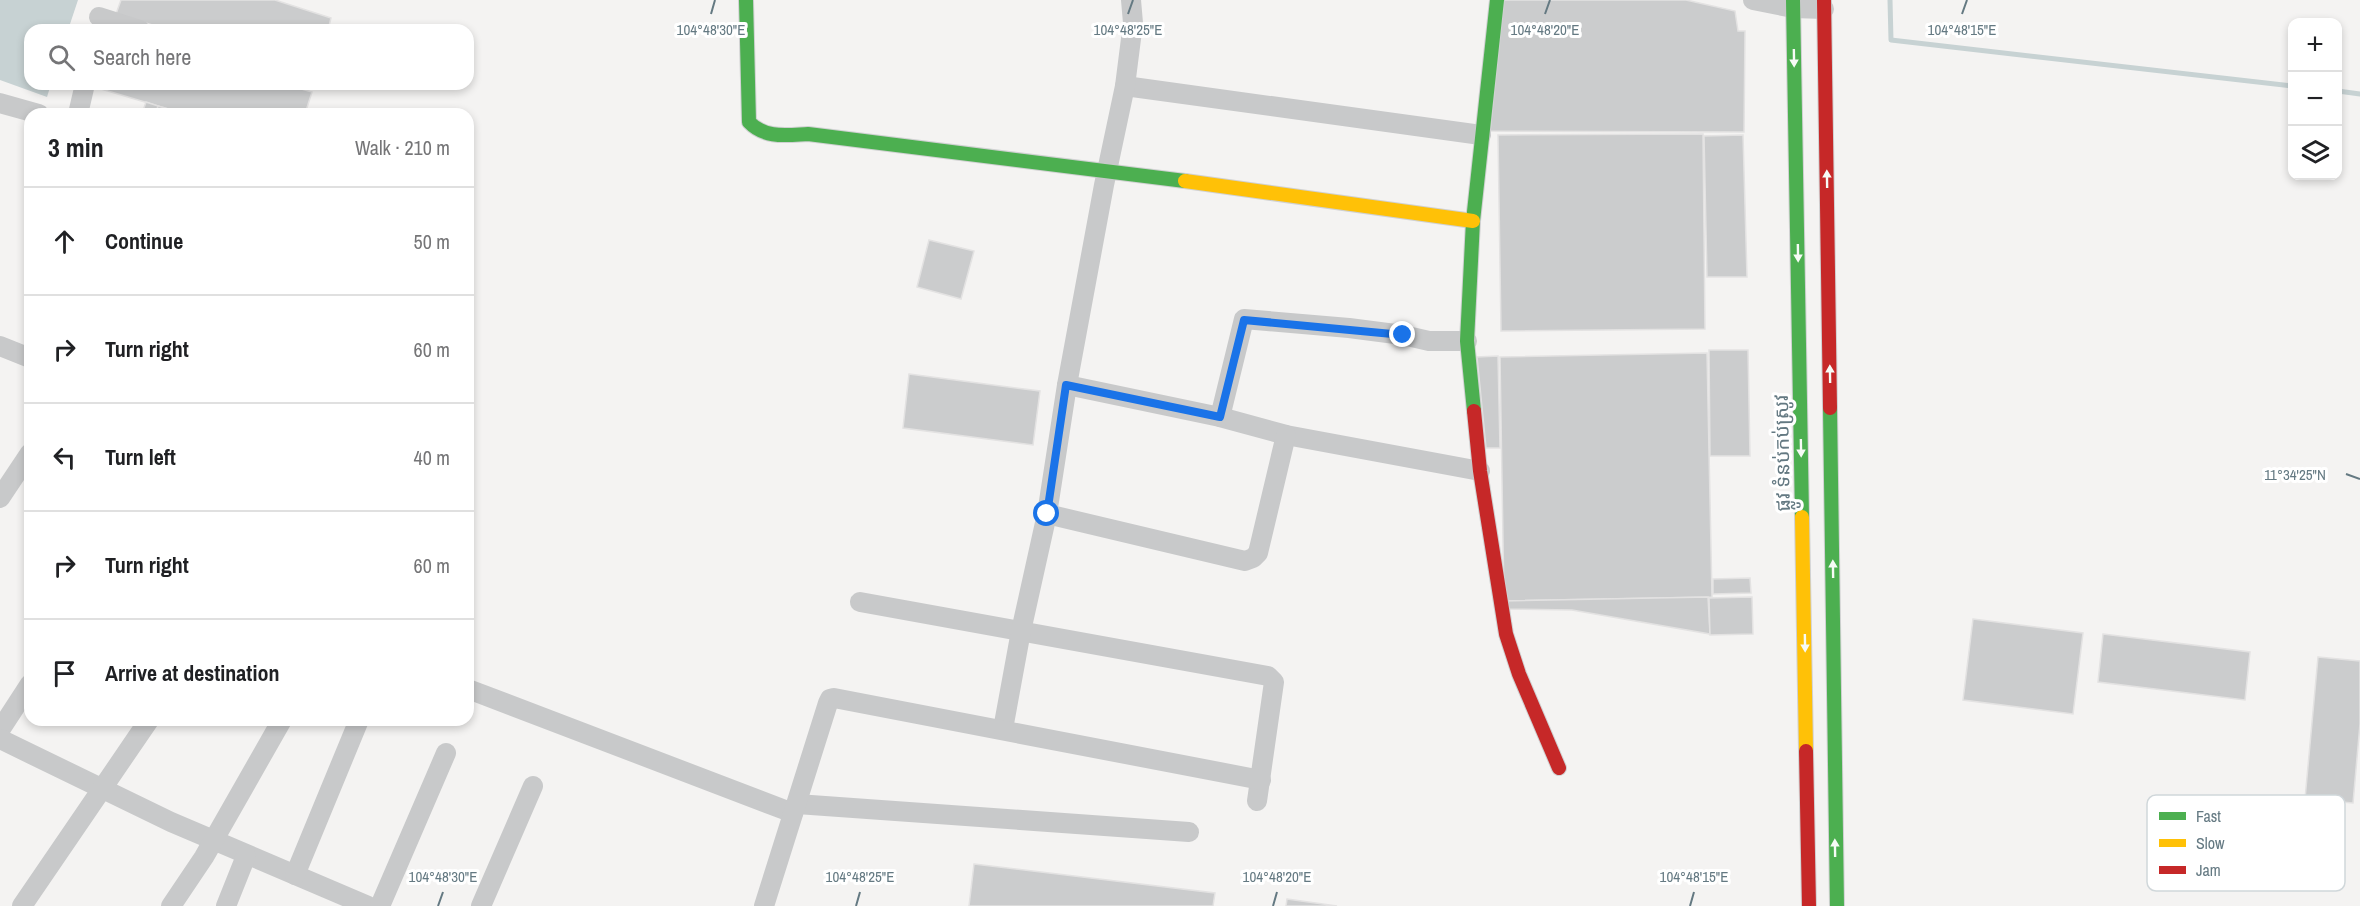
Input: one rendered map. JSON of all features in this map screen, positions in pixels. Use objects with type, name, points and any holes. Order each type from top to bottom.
[{"type":"main road","points":[[746,0],[749,122],[754,130],[764,134],[808,134],[1107,171],[1473,221]]},
{"type":"main road","points":[[1497,0],[1473,221],[1467,341],[1480,471],[1506,633],[1519,674],[1559,768]]},
{"type":"main road","name":"ផ្លូវ ទំនប់កប់ស្រូវ","points":[[1793,4],[1809,906]]},
{"type":"main road","points":[[1824,5],[1837,906]]},
{"type":"street","points":[[1002,729],[1047,514],[1066,385],[1125,86],[1133,23],[1131,0]]},
{"type":"street","points":[[1753,0],[1824,5]]},
{"type":"street","points":[[99,16],[122,24]]},
{"type":"street","points":[[1125,86],[1481,135]]},
{"type":"street","points":[[79,108],[84,90]]},
{"type":"street","points":[[0,102],[24,109]]},
{"type":"street","points":[[1220,417],[1244,320],[1349,328],[1429,341],[1467,341]]},
{"type":"street","points":[[0,346],[24,356]]},
{"type":"street","points":[[1066,385],[1220,417],[1286,435],[1480,471]]},
{"type":"street","points":[[1047,514],[1245,561],[1258,553],[1286,435]]},
{"type":"street","points":[[0,498],[24,462]]},
{"type":"street","points":[[860,602],[1268,676],[1274,682],[1257,801]]},
{"type":"street","points":[[474,691],[795,808],[1189,832]]},
{"type":"street","points":[[0,730],[24,693]]},
{"type":"street","points":[[764,906],[830,699],[1002,729],[1260,780]]},
{"type":"street","points":[[22,906],[145,726]]},
{"type":"street","points":[[171,906],[204,857],[278,726]]},
{"type":"street","points":[[295,875],[357,726]]},
{"type":"street","points":[[0,739],[246,856],[295,875],[329,898],[368,906]]},
{"type":"street","points":[[380,906],[446,753]]},
{"type":"street","points":[[481,906],[533,786]]},
{"type":"street","points":[[226,906],[246,856]]},
{"type":"shaded area","points":[[0,0],[78,0],[70,24],[24,24],[24,89],[0,80]]},
{"type":"shaded area","points":[[28,90],[49,90],[47,97]]},
{"type":"building","points":[[121,0],[275,0],[331,18],[330,24],[149,24],[116,14]]},
{"type":"building","points":[[1503,0],[1686,0],[1735,11],[1738,31],[1745,31],[1744,132],[1490,131]]},
{"type":"building","points":[[104,90],[305,90],[312,92],[307,108],[165,108]]},
{"type":"building","points":[[146,102],[158,106],[158,108],[144,108]]},
{"type":"building","points":[[1703,134],[1705,329],[1501,331],[1498,135]]},
{"type":"building","points":[[1743,135],[1747,277],[1707,277],[1704,136]]},
{"type":"building","points":[[929,240],[974,251],[961,299],[917,287]]},
{"type":"building","points":[[1709,350],[1748,350],[1750,456],[1710,456]]},
{"type":"building","points":[[1707,353],[1712,597],[1504,601],[1500,357]]},
{"type":"building","points":[[1498,356],[1500,448],[1486,448],[1477,357]]},
{"type":"building","points":[[909,374],[1040,391],[1033,445],[903,428]]},
{"type":"building","points":[[1750,578],[1751,593],[1713,594],[1713,579]]},
{"type":"building","points":[[1708,597],[1710,634],[1572,610],[1505,609],[1504,601]]},
{"type":"building","points":[[1752,597],[1753,634],[1710,635],[1709,598]]},
{"type":"building","points":[[1973,619],[2083,633],[2073,714],[1963,700]]},
{"type":"building","points":[[2103,634],[2250,652],[2245,700],[2098,682]]},
{"type":"building","points":[[2318,657],[2360,661],[2360,724],[2353,803],[2345,802],[2345,795],[2305,795]]},
{"type":"building","points":[[974,864],[1215,893],[1213,906],[969,906]]},
{"type":"building","points":[[1287,899],[1337,906],[1286,906]]},
{"type":"waterway","points":[[1890,0],[1891,40],[2288,86]]},
{"type":"waterway","points":[[2342,92],[2360,94]]},
{"type":"traffic: fast","points":[[746,0],[749,122],[769,134],[808,134],[1185,181]]},
{"type":"traffic: fast","points":[[1474,411],[1467,341],[1473,221],[1497,0]]},
{"type":"traffic: fast","points":[[1793,0],[1802,517]]},
{"type":"traffic: fast","points":[[1830,408],[1837,906]]},
{"type":"traffic: slow","points":[[1185,181],[1473,221]]},
{"type":"traffic: slow","points":[[1802,517],[1806,751]]},
{"type":"traffic: jam","points":[[1824,0],[1830,408]]},
{"type":"traffic: jam","points":[[1474,411],[1480,471],[1506,634],[1519,674],[1559,768]]},
{"type":"traffic: jam","points":[[1806,751],[1809,906]]},
{"type":"route","points":[[1047,514],[1066,385],[1220,417],[1244,320],[1349,328],[1403,335]]}]
